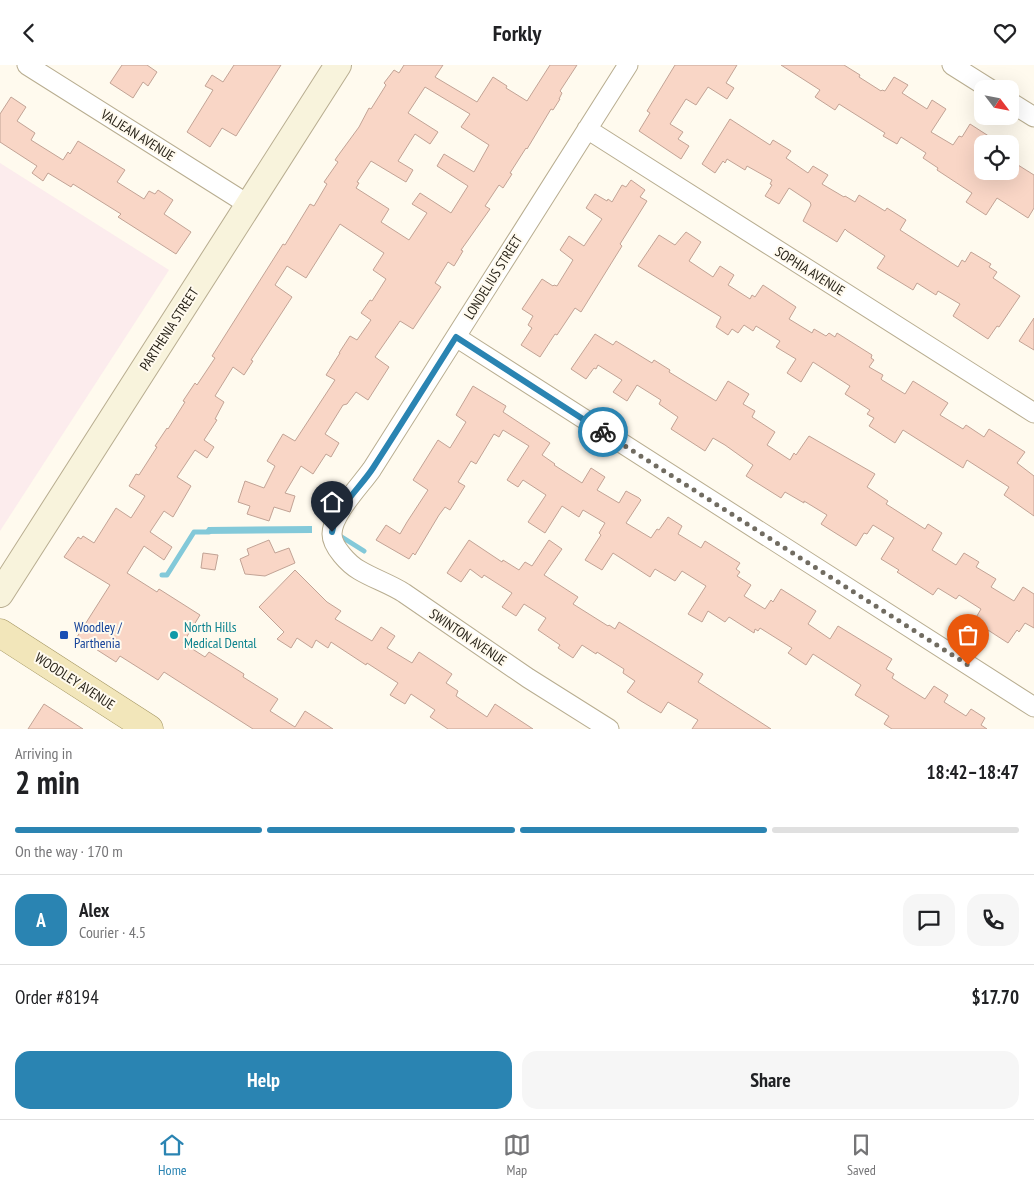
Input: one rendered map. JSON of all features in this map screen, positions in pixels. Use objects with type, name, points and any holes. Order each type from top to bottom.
[{"type":"main road","name":"PARTHENIA STREET","points":[[0,594],[338,65]]},
{"type":"main road","name":"WOODLEY AVENUE","points":[[0,633],[149,729]]},
{"type":"street","name":"VALJEAN AVENUE","points":[[27,65],[54,72],[249,205]]},
{"type":"street","name":"LONDELIUS STREET","points":[[333,541],[333,528],[340,513],[372,469],[628,65]]},
{"type":"street","points":[[952,65],[976,80]]},
{"type":"street","points":[[1019,108],[1034,117]]},
{"type":"street","name":"SOPHIA AVENUE","points":[[587,129],[1034,413]]},
{"type":"street","points":[[456,337],[1034,707]]},
{"type":"street","name":"SWINTON AVENUE","points":[[333,541],[347,561],[357,569],[404,593],[528,678],[609,729]]},
{"type":"shaded area","points":[[0,163],[169,270],[0,531]]},
{"type":"water","points":[[312,526],[312,533],[203,534],[208,527]]},
{"type":"building","points":[[122,65],[147,65],[157,72],[148,86],[143,82],[133,98],[110,83]]},
{"type":"building","points":[[234,65],[281,65],[236,136],[222,128],[210,147],[187,132],[213,90],[205,86],[212,75],[223,82]]},
{"type":"building","points":[[404,65],[443,65],[435,77],[477,102],[493,77],[527,101],[550,65],[577,65],[560,91],[562,93],[560,99],[553,110],[551,109],[526,148],[503,188],[499,185],[485,206],[490,209],[461,250],[463,251],[454,266],[448,262],[435,283],[441,287],[413,329],[400,321],[375,357],[389,367],[368,400],[356,392],[347,404],[343,405],[325,434],[339,443],[331,457],[326,454],[313,474],[301,466],[285,493],[295,496],[290,512],[274,507],[269,521],[247,514],[250,506],[238,502],[245,481],[264,488],[275,466],[267,461],[283,434],[295,441],[335,380],[326,375],[350,336],[357,340],[371,320],[361,313],[370,300],[372,301],[386,279],[373,270],[384,253],[340,224],[306,278],[287,266],[275,285],[292,297],[251,360],[253,361],[244,375],[233,367],[215,396],[224,402],[215,419],[217,420],[204,440],[214,447],[207,458],[195,450],[177,477],[191,486],[173,517],[164,511],[150,532],[172,547],[164,560],[144,546],[127,573],[157,592],[159,589],[200,615],[183,643],[205,657],[209,652],[244,674],[243,677],[278,699],[270,711],[295,727],[305,711],[333,729],[253,729],[164,672],[158,680],[120,656],[116,662],[77,637],[110,585],[64,557],[78,537],[81,539],[83,536],[94,543],[116,508],[131,518],[145,496],[129,486],[136,474],[139,475],[157,447],[155,446],[185,402],[183,401],[195,383],[197,385],[215,358],[212,356],[283,244],[285,245],[310,204],[314,206],[327,184],[324,182],[338,162],[335,160],[359,127],[369,108],[371,109],[386,85],[384,83],[394,70],[399,73]],"holes":[[[425,87],[470,114],[461,127],[489,145],[474,172],[444,154],[437,166],[468,186],[451,213],[420,193],[412,204],[427,213],[409,240],[381,222],[389,209],[356,188],[359,183],[357,182],[371,161],[406,182],[413,170],[398,161],[415,134],[430,144],[438,132],[408,113]]]},
{"type":"building","points":[[675,65],[737,65],[726,83],[734,88],[727,99],[708,87],[696,105],[686,99],[670,124],[683,132],[678,139],[689,146],[681,159],[639,131],[650,113],[647,111]]},
{"type":"building","points":[[781,65],[844,65],[881,91],[885,91],[894,77],[908,85],[902,93],[927,109],[932,100],[946,109],[931,132],[953,145],[959,136],[962,137],[970,124],[987,135],[974,135],[974,180],[1019,180],[1019,166],[1034,175],[1034,208],[1028,218],[997,198],[986,215],[966,202],[972,193],[937,170],[938,168],[923,158],[926,153],[901,137],[897,144],[883,136],[885,133],[839,104],[835,110],[815,97],[820,90]]},
{"type":"building","points":[[11,97],[26,107],[17,121],[35,133],[31,140],[63,160],[68,152],[70,154],[78,141],[125,170],[117,182],[144,199],[149,191],[155,194],[158,190],[173,200],[164,214],[191,232],[176,254],[118,217],[121,214],[73,184],[71,187],[48,173],[43,181],[32,173],[37,166],[0,142],[0,114]]},
{"type":"building","points":[[730,119],[770,145],[773,140],[791,151],[786,158],[808,173],[813,166],[828,175],[822,184],[844,197],[855,202],[859,195],[885,211],[887,208],[906,220],[900,230],[958,267],[962,260],[965,262],[971,252],[991,264],[989,267],[997,272],[993,278],[1020,296],[999,327],[997,326],[988,339],[953,316],[960,304],[938,291],[936,295],[917,283],[913,290],[877,268],[885,256],[845,229],[837,242],[803,221],[811,205],[810,202],[789,188],[779,204],[765,196],[772,185],[770,184],[772,180],[747,166],[745,170],[727,159],[725,163],[723,161],[715,173],[702,164]]},
{"type":"building","points":[[631,180],[645,190],[640,197],[647,201],[620,244],[622,246],[581,312],[575,308],[540,357],[521,345],[532,328],[528,325],[533,316],[522,309],[542,279],[553,286],[557,286],[573,260],[560,250],[569,236],[584,246],[602,219],[586,208],[595,194],[612,202],[622,185],[626,187]]},
{"type":"building","points":[[686,232],[701,242],[689,261],[713,277],[720,266],[734,275],[728,285],[750,299],[752,295],[755,297],[763,285],[796,307],[789,319],[812,333],[814,329],[826,336],[829,333],[835,337],[837,333],[872,355],[871,358],[874,360],[869,367],[883,375],[882,380],[905,394],[913,381],[948,403],[940,415],[963,429],[966,425],[984,437],[989,429],[1025,452],[1017,463],[1034,476],[1034,516],[1004,495],[1009,487],[967,460],[963,468],[903,430],[895,443],[869,426],[874,418],[867,414],[870,410],[845,394],[850,386],[813,362],[801,382],[787,373],[796,359],[776,347],[780,341],[756,326],[753,331],[744,325],[738,333],[732,329],[728,335],[716,327],[721,317],[638,266],[659,235],[675,245]]},
{"type":"building","points":[[1034,318],[1034,350],[1019,341]]},
{"type":"building","points":[[595,334],[613,345],[616,341],[652,363],[654,360],[670,370],[669,372],[716,401],[728,381],[749,394],[743,404],[755,411],[752,417],[775,432],[767,445],[790,460],[794,453],[796,455],[809,436],[875,474],[867,487],[888,501],[886,504],[925,529],[928,524],[942,533],[932,550],[956,565],[964,553],[979,562],[976,567],[996,579],[991,587],[1014,601],[1023,587],[1034,594],[1034,628],[1025,623],[1019,632],[1017,630],[1008,643],[974,621],[981,609],[959,595],[956,599],[938,588],[933,595],[897,572],[899,570],[881,559],[894,538],[873,525],[867,534],[864,533],[856,546],[821,524],[827,515],[785,492],[781,498],[746,476],[753,465],[725,445],[713,438],[705,451],[671,429],[678,417],[659,404],[661,400],[637,385],[627,401],[613,392],[622,380],[598,365],[586,379],[571,369]]},
{"type":"building","points":[[473,386],[506,406],[503,412],[550,443],[542,455],[554,465],[582,483],[591,468],[605,477],[597,490],[619,503],[626,491],[639,498],[641,500],[626,523],[651,538],[668,517],[682,526],[678,534],[701,548],[705,541],[740,563],[736,569],[740,572],[737,576],[751,585],[744,596],[765,609],[771,600],[773,602],[781,589],[816,611],[808,624],[830,639],[838,626],[892,659],[886,669],[894,674],[892,678],[925,699],[934,686],[948,695],[944,702],[966,716],[971,709],[985,718],[981,725],[987,729],[892,729],[884,724],[889,716],[855,695],[861,685],[813,654],[806,665],[788,653],[792,648],[760,628],[758,631],[755,629],[754,633],[729,617],[725,622],[708,611],[702,622],[688,614],[706,586],[682,571],[675,581],[655,569],[650,577],[613,553],[602,570],[585,560],[601,535],[599,533],[605,523],[583,510],[579,517],[562,506],[545,533],[528,522],[546,495],[523,480],[518,487],[507,480],[529,446],[503,430],[499,437],[494,434],[476,464],[471,461],[458,482],[465,486],[450,510],[445,507],[439,515],[415,555],[413,553],[409,559],[376,540],[386,525],[400,534],[428,490],[413,480],[438,440],[450,448],[466,422],[456,415]]},
{"type":"building","points":[[269,540],[275,553],[289,548],[295,563],[265,576],[245,574],[240,559],[249,555],[247,549]]},
{"type":"building","points":[[469,540],[502,562],[503,560],[519,570],[525,562],[532,566],[549,540],[562,549],[544,575],[578,597],[573,604],[615,629],[619,622],[703,674],[698,682],[771,729],[692,729],[698,720],[668,702],[661,713],[641,701],[627,692],[635,681],[623,673],[624,669],[582,645],[573,658],[558,648],[560,645],[538,630],[546,618],[524,604],[516,616],[502,607],[512,593],[484,575],[482,578],[470,569],[461,582],[447,573]]},
{"type":"building","points":[[203,553],[218,555],[215,570],[201,568]]},
{"type":"building","points":[[295,570],[327,602],[341,611],[335,619],[372,641],[381,627],[395,636],[387,648],[412,663],[419,652],[452,674],[446,683],[458,691],[456,696],[487,717],[495,704],[533,729],[448,729],[430,717],[435,710],[411,694],[405,704],[390,695],[398,683],[331,642],[328,648],[316,640],[312,648],[297,638],[291,648],[277,639],[284,632],[259,607]]},
{"type":"building","points":[[44,704],[83,729],[28,729]]},
{"type":"waterway","points":[[162,575],[167,575],[194,532],[209,532]]},
{"type":"waterway","points":[[337,534],[364,551]]},
{"type":"way so far","points":[[603,432],[968,665]]},
{"type":"place","name":"Woodley / Parthenia","points":[[64,635]]},
{"type":"place","name":"North Hills Medical Dental","points":[[174,635]]},
{"type":"route","points":[[332,532],[334,523],[340,513],[372,469],[456,337],[603,432]]}]
